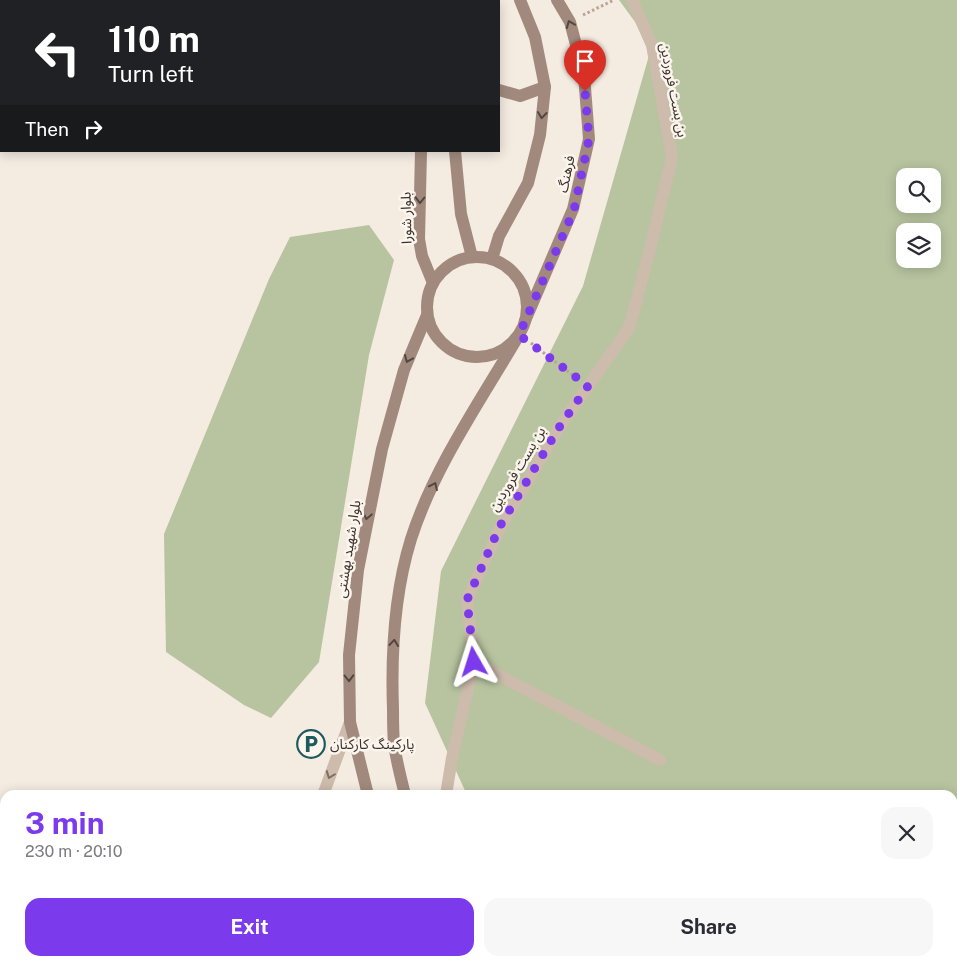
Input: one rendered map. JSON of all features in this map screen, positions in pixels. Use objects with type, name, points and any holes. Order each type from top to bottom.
[{"type":"main road","points":[[492,259],[499,236],[528,183],[540,135],[545,87],[535,37],[520,0]]},
{"type":"main road","name":"فرهنگ","points":[[525,321],[574,210],[589,139],[584,75],[570,22],[557,0]]},
{"type":"main road","points":[[500,90],[520,96],[545,87]]},
{"type":"main road","name":"بلوار شورا","points":[[421,152],[418,240],[433,283]]},
{"type":"main road","points":[[455,152],[461,214],[472,257]]},
{"type":"main road","points":[[404,790],[394,743],[392,665],[396,616],[411,540],[446,460],[519,335],[525,321],[527,305],[525,290],[517,276],[506,266],[492,259],[472,257],[456,261],[443,270],[433,283],[428,298],[428,315],[432,329],[440,341],[452,351],[466,356],[481,357],[496,353],[509,346],[519,335]]},
{"type":"main road","name":"بلوار شهید بهشتی","points":[[367,790],[350,722],[349,656],[358,570],[382,449],[404,370],[428,315]]},
{"type":"street","name":"بن بست فروردین","points":[[447,790],[452,758],[474,662],[467,600],[500,526],[560,426],[629,328],[672,157],[652,45],[632,0]]},
{"type":"street","points":[[474,662],[660,760]]},
{"type":"street","points":[[325,790],[350,722]]},
{"type":"path","points":[[570,22],[614,0]]},
{"type":"path","points":[[519,335],[588,386]]},
{"type":"green space","points":[[619,0],[957,0],[957,790],[465,790],[425,703],[441,571],[583,286],[652,45]]},
{"type":"green space","points":[[369,225],[394,260],[369,355],[319,662],[271,718],[244,705],[166,652],[164,534],[269,279],[290,237]]},
{"type":"place","name":"پارکینگ کارکنان","points":[[311,744]]},
{"type":"route","points":[[474,662],[467,600],[500,526],[560,426],[588,386],[519,335],[574,210],[589,139],[585,91]]}]
